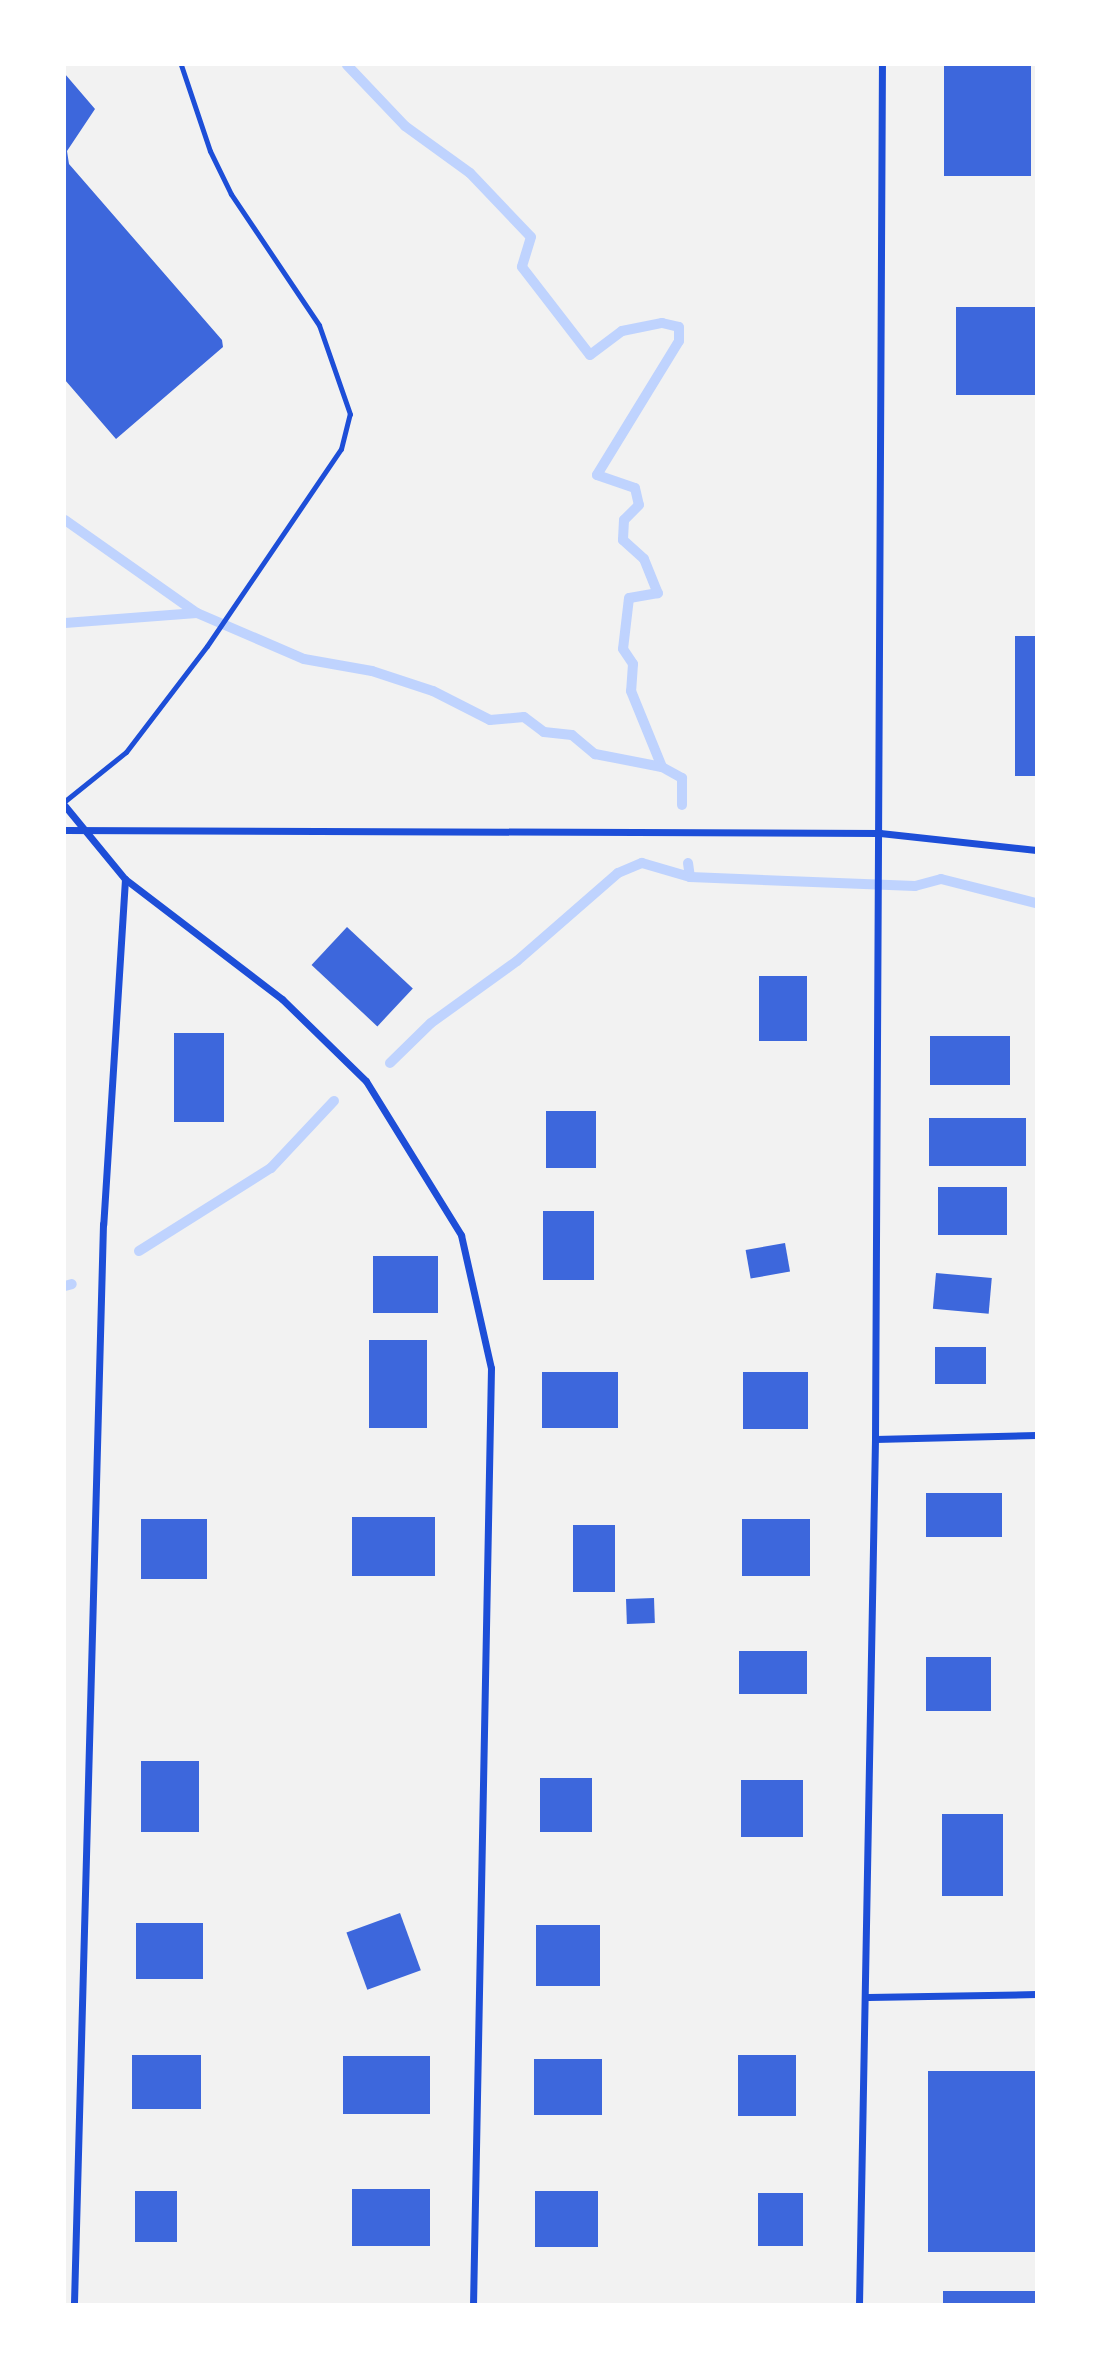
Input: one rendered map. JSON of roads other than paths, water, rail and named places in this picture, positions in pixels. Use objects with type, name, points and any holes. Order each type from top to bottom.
[{"type":"street","points":[[859,2304],[876,1439],[882,65]]},
{"type":"street","points":[[65,806],[80,830],[125,879],[282,999],[366,1081],[461,1235],[491,1368],[473,2304]]},
{"type":"street","points":[[65,830],[880,833],[1036,850]]},
{"type":"street","points":[[74,2304],[103,1224],[125,879]]},
{"type":"street","points":[[876,1439],[1036,1435]]},
{"type":"street","points":[[867,1997],[1036,1994]]},
{"type":"lane","points":[[65,801],[125,752],[207,646],[247,582],[341,449],[351,414],[319,325],[231,194],[210,151],[181,65]]},
{"type":"waterway","points":[[347,65],[405,126],[470,173],[531,237],[522,267],[590,355],[622,331],[662,323],[679,327],[679,341],[597,475],[635,488],[639,505],[624,520],[623,540],[644,559],[658,593],[629,598],[623,649],[633,664],[631,691],[662,767],[682,778],[682,805]]},
{"type":"waterway","points":[[65,520],[197,613],[304,659],[372,671],[433,691],[490,720],[524,717],[544,732],[572,735],[595,754],[662,767]]},
{"type":"waterway","points":[[65,623],[197,613]]},
{"type":"waterway","points":[[390,1063],[431,1023],[517,961],[618,873],[642,863],[690,877],[915,886],[941,879],[1036,903]]},
{"type":"waterway","points":[[688,863],[690,877]]},
{"type":"waterway","points":[[139,1251],[271,1168],[334,1101]]},
{"type":"waterway","points":[[65,1286],[72,1284]]}]
